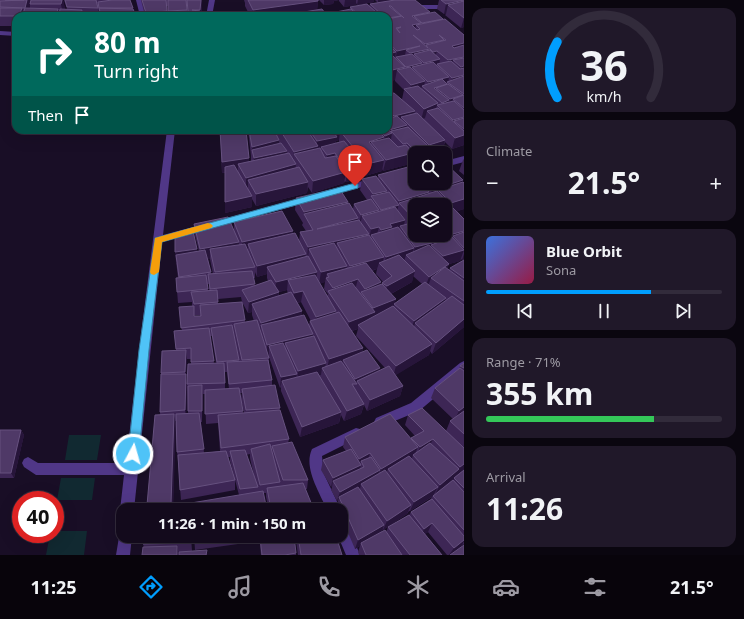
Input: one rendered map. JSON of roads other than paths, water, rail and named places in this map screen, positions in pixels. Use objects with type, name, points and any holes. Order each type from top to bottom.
[{"type":"street","points":[[139,0],[142,12]]},
{"type":"street","points":[[209,12],[212,0]]},
{"type":"street","points":[[421,0],[440,17]]},
{"type":"street","points":[[399,9],[429,6],[446,7],[464,4]]},
{"type":"street","points":[[0,34],[12,34]]},
{"type":"street","points":[[128,503],[144,350],[171,134]]},
{"type":"street","points":[[452,162],[464,159]]},
{"type":"street","points":[[158,240],[385,178]]},
{"type":"street","points":[[331,503],[316,469],[316,452],[415,407],[464,366]]},
{"type":"street","points":[[415,407],[426,417]]},
{"type":"street","points":[[28,462],[36,469],[132,469]]},
{"type":"street","points":[[123,555],[124,543]]},
{"type":"street","points":[[348,543],[353,555]]}]
